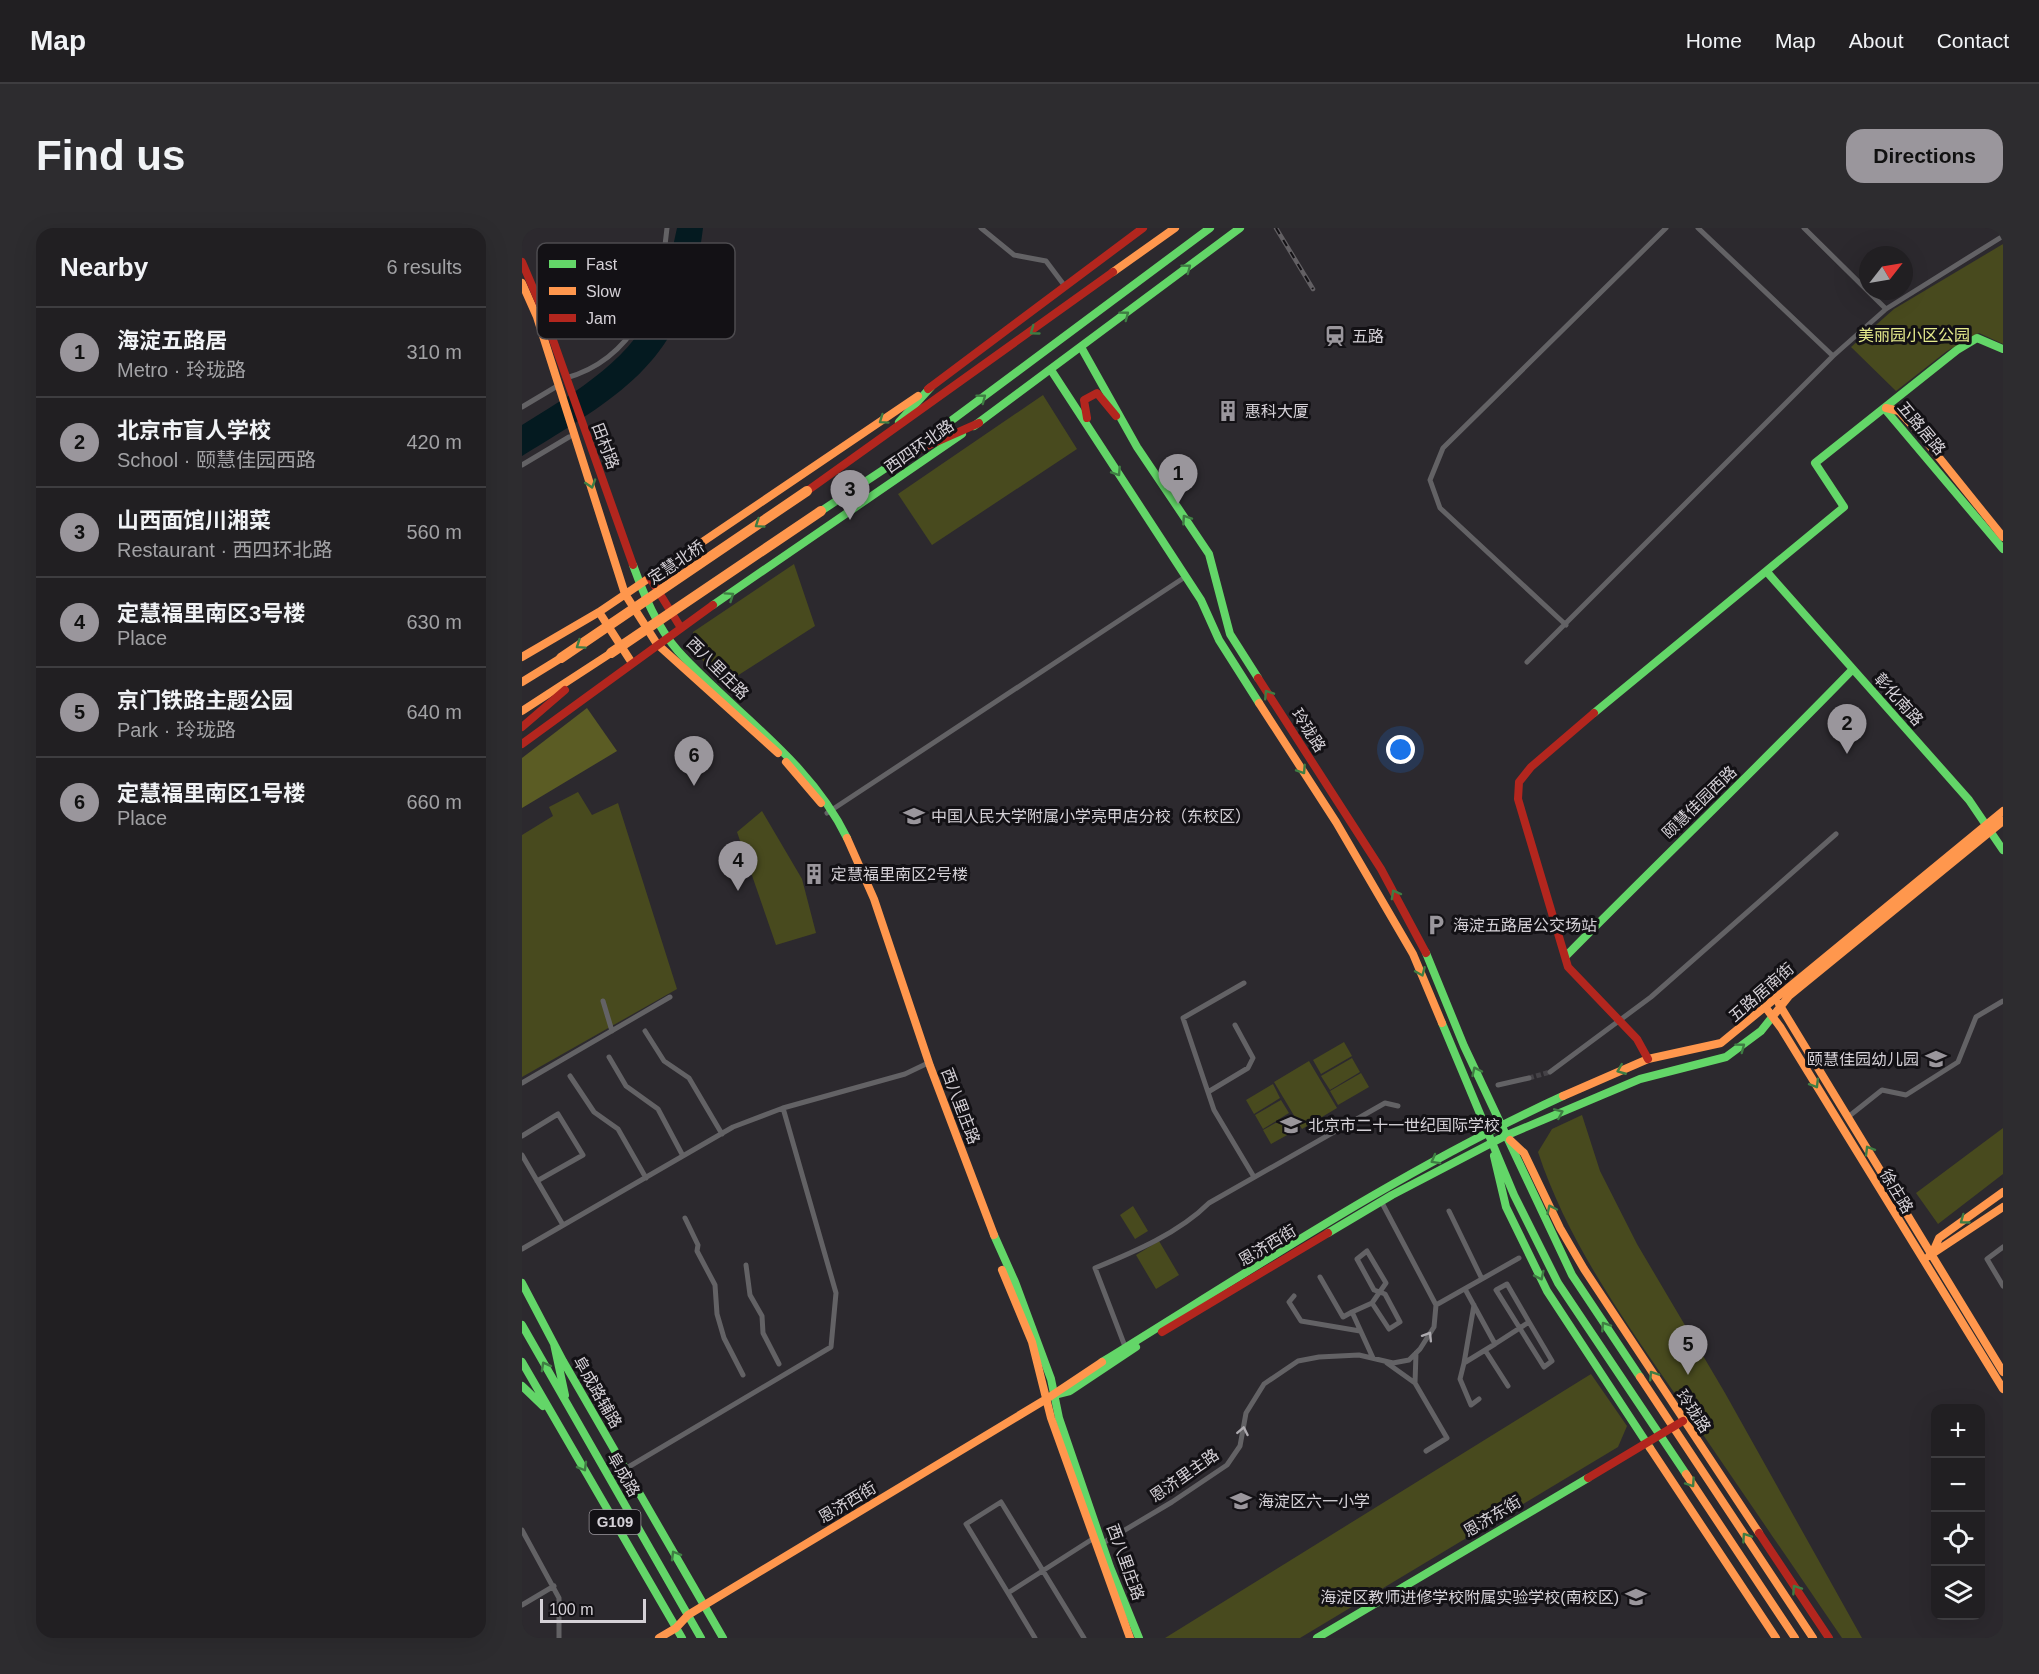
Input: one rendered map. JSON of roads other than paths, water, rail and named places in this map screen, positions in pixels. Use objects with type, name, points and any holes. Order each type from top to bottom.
[{"type":"main road","points":[[522,657],[599,612],[931,387],[1064,285],[1143,228]]},
{"type":"main road","name":"西四环北路","points":[[807,491],[1175,228]]},
{"type":"main road","name":"西四环北路","points":[[590,668],[901,458],[1210,228]]},
{"type":"main road","name":"西四环北路","points":[[522,744],[657,644],[979,423],[1240,228]]},
{"type":"main road","name":"田村路","points":[[522,262],[537,295]]},
{"type":"main road","name":"田村路","points":[[522,283],[537,317]]},
{"type":"main road","points":[[1648,1059],[1637,1039],[1568,968],[1518,800],[1519,782],[1530,767],[1627,684],[1844,507],[1815,463],[1957,350],[1977,338],[2003,349]]},
{"type":"main road","name":"田村路","points":[[546,339],[563,384]]},
{"type":"main road","name":"田村路","points":[[550,339],[625,594],[657,644]]},
{"type":"main road","name":"玲珑路","points":[[1081,347],[1137,447],[1209,554],[1230,634],[1381,869],[1423,945],[1499,1125],[1572,1275],[1813,1638]]},
{"type":"main road","name":"玲珑路","points":[[1051,370],[1201,600],[1219,640],[1336,822],[1413,954],[1491,1143],[1557,1283],[1795,1638]]},
{"type":"main road","points":[[884,438],[931,387]]},
{"type":"main road","points":[[1095,437],[1083,407],[1084,400],[1097,393],[1137,447]]},
{"type":"main road","name":"五路居路","points":[[1884,408],[1899,411],[2003,537]]},
{"type":"main road","name":"五路居路","points":[[1884,408],[2003,549]]},
{"type":"main road","points":[[901,458],[979,423]]},
{"type":"main road","name":"田村路","points":[[575,429],[611,499],[639,585],[668,638]]},
{"type":"main road","name":"定慧北桥","points":[[522,680],[561,658],[807,491]]},
{"type":"main road","name":"彰化南路","points":[[1767,572],[1969,800],[2003,850]]},
{"type":"main road","points":[[650,578],[681,628]]},
{"type":"main road","points":[[599,612],[632,663]]},
{"type":"main road","name":"西八里庄路","points":[[668,638],[803,772],[859,864],[926,1064],[1002,1260],[1015,1282],[1051,1379],[1050,1397],[1130,1638]]},
{"type":"main road","name":"西八里庄路","points":[[657,644],[781,756],[829,812]]},
{"type":"main road","points":[[522,711],[590,668]]},
{"type":"main road","points":[[522,727],[590,668]]},
{"type":"main road","name":"颐慧佳园西路","points":[[1566,956],[1699,821],[1759,766],[1853,669]]},
{"type":"main road","name":"五路居南街","points":[[1499,1125],[1575,1089],[1648,1059],[1721,1043],[1769,1012],[2003,812]]},
{"type":"main road","name":"五路居南街","points":[[1778,1003],[2003,820]]},
{"type":"main road","name":"徐庄路","points":[[1778,1003],[1848,1117],[2003,1389]]},
{"type":"main road","name":"五路居南街","points":[[1505,1136],[1640,1079],[1726,1057],[1761,1031],[1769,1012]]},
{"type":"main road","name":"徐庄路","points":[[1769,1012],[2003,1371]]},
{"type":"main road","name":"恩济西街","points":[[659,1638],[676,1628],[688,1615],[1050,1397],[1070,1391],[1126,1350],[1403,1178],[1499,1125]]},
{"type":"main road","name":"玲珑路","points":[[1505,1136],[1524,1153],[1560,1228],[1584,1269],[1829,1638]]},
{"type":"main road","name":"恩济西街","points":[[1126,1350],[1381,1202],[1505,1136]]},
{"type":"main road","name":"玲珑路","points":[[1491,1143],[1506,1207],[1547,1291],[1776,1638]]},
{"type":"main road","points":[[1927,1257],[1939,1238],[2003,1192]]},
{"type":"main road","points":[[1927,1257],[2003,1207]]},
{"type":"main road","name":"阜成路辅路","points":[[522,1283],[554,1344],[723,1638]]},
{"type":"main road","name":"阜成路","points":[[522,1325],[701,1638]]},
{"type":"main road","points":[[554,1344],[568,1407]]},
{"type":"main road","name":"阜成路","points":[[522,1362],[682,1638]]},
{"type":"main road","points":[[522,1386],[554,1417]]},
{"type":"main road","name":"恩济东街","points":[[1317,1638],[1683,1421]]},
{"type":"main road","name":"西八里庄路","points":[[1098,1540],[1139,1638]]},
{"type":"street","points":[[666,243],[667,228]]},
{"type":"street","points":[[981,228],[1014,255],[1046,261],[1064,285]]},
{"type":"street","points":[[1566,625],[1440,507],[1430,480],[1443,448],[1666,228]]},
{"type":"street","points":[[1698,228],[1833,356]]},
{"type":"street","points":[[1804,228],[1886,309]]},
{"type":"street","points":[[1527,662],[1833,356],[1886,309],[2003,236]]},
{"type":"street","points":[[522,407],[611,356],[626,339]]},
{"type":"street","points":[[522,465],[575,429]]},
{"type":"street","points":[[829,812],[1185,577]]},
{"type":"street","points":[[1550,1072],[1651,997],[1836,834]]},
{"type":"street","points":[[1245,983],[1183,1018],[1214,1110],[1254,1177]]},
{"type":"street","points":[[522,1082],[670,997]]},
{"type":"street","points":[[603,1001],[612,1031]]},
{"type":"street","points":[[1848,1117],[1882,1090],[1906,1095],[1958,1062],[1976,1017],[2003,1002]]},
{"type":"street","points":[[1208,1092],[1248,1068],[1253,1058],[1235,1025]]},
{"type":"street","points":[[645,1031],[664,1061],[689,1078],[722,1134]]},
{"type":"street","points":[[609,1057],[626,1086],[658,1109],[683,1156]]},
{"type":"street","points":[[522,1250],[722,1134],[783,1108],[905,1074],[926,1064]]},
{"type":"street","points":[[570,1076],[594,1112],[618,1129],[646,1178]]},
{"type":"street","points":[[1498,1085],[1529,1077]]},
{"type":"street","points":[[1126,1350],[1095,1268],[1135,1251],[1254,1177],[1385,1103],[1398,1106]]},
{"type":"street","points":[[625,1469],[831,1347],[836,1293],[783,1108]]},
{"type":"street","points":[[522,1136],[558,1114],[583,1155],[537,1181]]},
{"type":"street","points":[[522,1155],[563,1225]]},
{"type":"street","points":[[1381,1202],[1436,1305],[1434,1327],[1416,1353],[1415,1383]]},
{"type":"street","points":[[1449,1211],[1482,1278]]},
{"type":"street","points":[[685,1218],[698,1245],[697,1251],[715,1285],[717,1314],[724,1338],[743,1375]]},
{"type":"street","points":[[2003,1247],[1987,1259],[2003,1286]]},
{"type":"street","points":[[1320,1277],[1343,1317],[1372,1303],[1380,1292],[1386,1283],[1367,1251],[1357,1259],[1374,1290],[1380,1292],[1385,1294],[1400,1322],[1389,1329],[1372,1303]]},
{"type":"street","points":[[1436,1305],[1519,1258]]},
{"type":"street","points":[[746,1265],[750,1295],[762,1316],[764,1333],[779,1364]]},
{"type":"street","points":[[1507,1284],[1529,1323],[1552,1361],[1544,1367],[1496,1290],[1507,1284]]},
{"type":"street","points":[[1464,1289],[1495,1344]]},
{"type":"street","points":[[1294,1296],[1289,1302],[1300,1321],[1360,1331]]},
{"type":"street","points":[[1474,1305],[1460,1379],[1471,1405],[1479,1399]]},
{"type":"street","points":[[1352,1312],[1373,1358]]},
{"type":"street","points":[[1464,1363],[1529,1323]]},
{"type":"street","points":[[1485,1350],[1508,1386]]},
{"type":"street","name":"恩济里主路","points":[[1008,1593],[1227,1465],[1240,1446],[1246,1413],[1264,1384],[1298,1361],[1359,1355],[1393,1363],[1409,1360],[1416,1353]]},
{"type":"street","points":[[1383,1360],[1415,1383],[1447,1438],[1426,1451]]},
{"type":"street","points":[[1035,1638],[966,1524],[1001,1502],[1084,1638]]},
{"type":"street","points":[[522,1530],[554,1586],[560,1607],[559,1638]]},
{"type":"street","points":[[522,1605],[554,1586]]},
{"type":"water","points":[[677,228],[703,228],[700,243],[674,243]]},
{"type":"water","points":[[634,339],[667,339],[646,368],[621,391],[522,456],[522,425],[583,386],[620,355]]},
{"type":"tunnel","points":[[1529,1078],[1550,1072]]},
{"type":"railway","points":[[1276,228],[1313,289]]},
{"type":"place","name":"五路","points":[[1335,336]]},
{"type":"place","name":"惠科大厦","points":[[1228,411]]},
{"type":"place","name":"海淀五路居","points":[[1178,504]]},
{"type":"place","name":"山西面馆川湘菜","points":[[850,520]]},
{"type":"place","name":"北京市盲人学校","points":[[1847,754]]},
{"type":"place","name":"定慧福里南区1号楼","points":[[694,786]]},
{"type":"place","name":"中国人民大学附属小学亮甲店分校（东校区）","points":[[914,816]]},
{"type":"place","name":"定慧福里南区2号楼","points":[[814,874]]},
{"type":"place","name":"定慧福里南区3号楼","points":[[738,891]]},
{"type":"place","name":"海淀五路居公交场站","points":[[1436,925]]},
{"type":"place","name":"颐慧佳园幼儿园","points":[[1936,1059]]},
{"type":"place","name":"北京市二十一世纪国际学校","points":[[1291,1125]]},
{"type":"place","name":"京门铁路主题公园","points":[[1688,1375]]},
{"type":"place","name":"海淀区六一小学","points":[[1241,1501]]},
{"type":"place","name":"海淀区教师进修学校附属实验学校(南校区)","points":[[1636,1597]]},
{"type":"park label","name":"美丽园小区公园","points":[[1914,335]]}]
